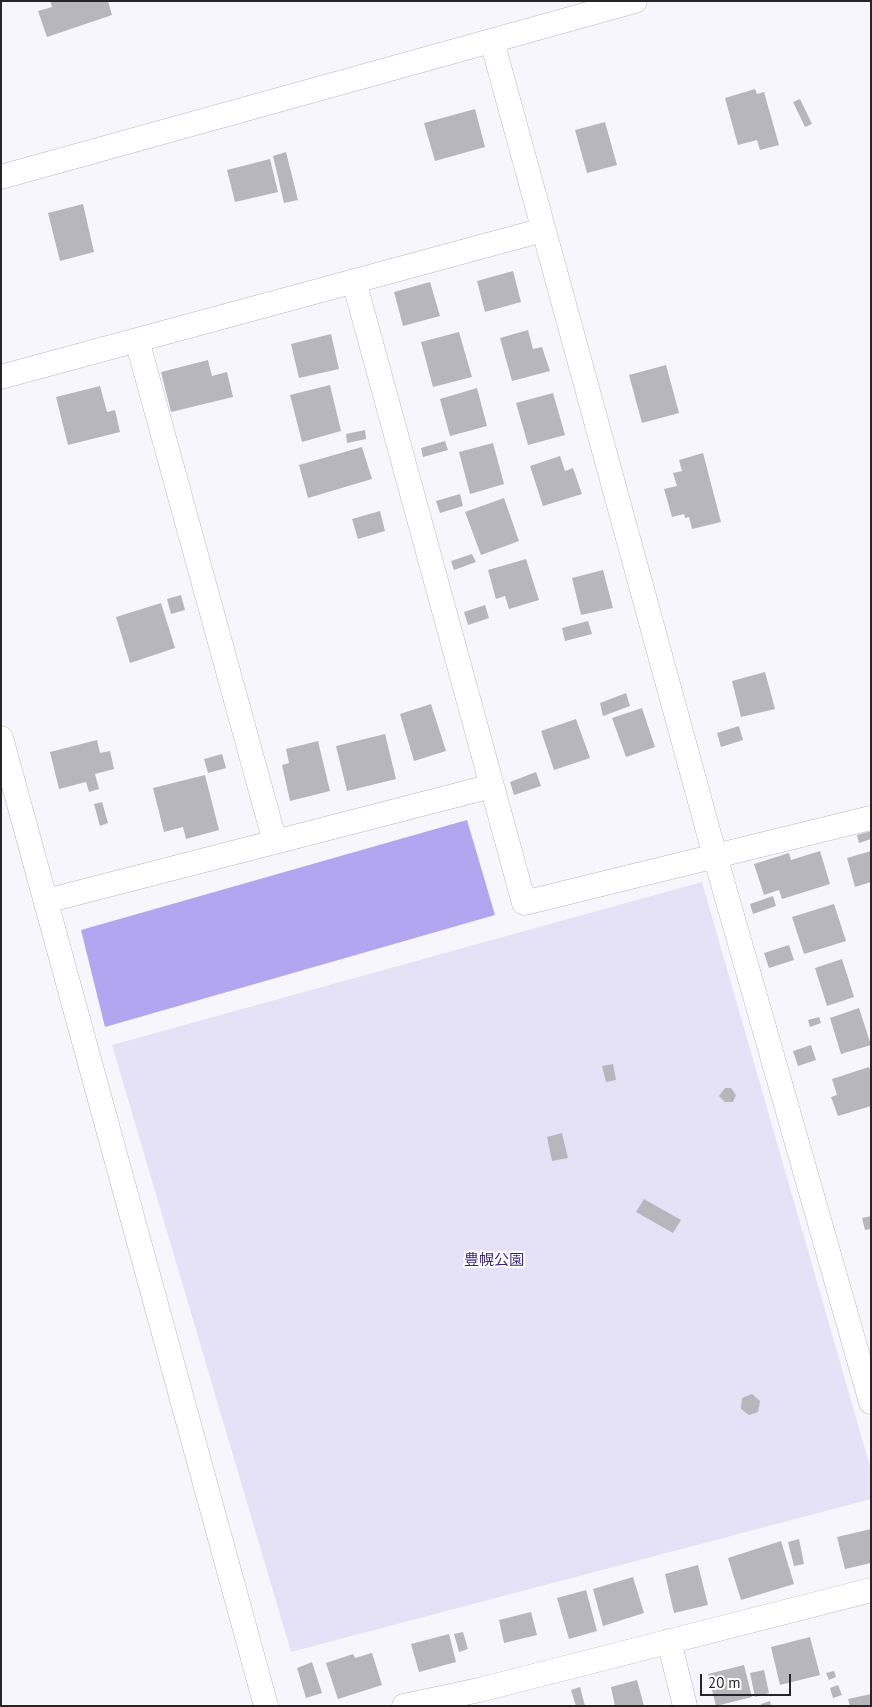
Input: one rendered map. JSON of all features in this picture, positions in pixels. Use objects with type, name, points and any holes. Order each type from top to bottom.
[{"type":"street","points":[[1,177],[635,1]]},
{"type":"street","points":[[492,42],[715,856],[871,1402]]},
{"type":"street","points":[[1,377],[543,230]]},
{"type":"street","points":[[354,282],[524,903],[871,818]]},
{"type":"street","points":[[137,340],[275,842]]},
{"type":"street","points":[[1,738],[266,1706]]},
{"type":"street","points":[[46,901],[492,786]]},
{"type":"street","points":[[404,1706],[481,1698],[669,1641],[871,1590]]},
{"type":"street","points":[[669,1641],[685,1706]]},
{"type":"green space","name":"豊幌公園","points":[[702,882],[871,1470],[871,1499],[291,1652],[112,1045]]},
{"type":"shaded area","points":[[467,820],[495,915],[105,1027],[81,930]]},
{"type":"building","points":[[50,1],[108,1],[112,15],[47,37],[38,11],[52,7]]},
{"type":"building","points":[[755,89],[757,94],[764,92],[779,145],[760,150],[757,140],[738,145],[725,98]]},
{"type":"building","points":[[800,99],[812,124],[805,127],[793,102]]},
{"type":"building","points":[[475,109],[485,147],[435,161],[424,123]]},
{"type":"building","points":[[605,122],[617,165],[587,173],[575,130]]},
{"type":"building","points":[[286,152],[298,200],[284,203],[273,156]]},
{"type":"building","points":[[270,159],[278,192],[235,202],[227,170]]},
{"type":"building","points":[[83,204],[94,252],[60,261],[48,213]]},
{"type":"building","points":[[513,271],[521,302],[485,312],[477,281]]},
{"type":"building","points":[[430,282],[440,316],[403,326],[394,292]]},
{"type":"building","points":[[528,330],[533,349],[542,347],[550,371],[512,381],[500,338]]},
{"type":"building","points":[[459,332],[472,377],[433,387],[421,342]]},
{"type":"building","points":[[331,334],[339,369],[299,378],[291,344]]},
{"type":"building","points":[[208,360],[212,376],[227,372],[233,397],[171,412],[161,372]]},
{"type":"building","points":[[666,365],[679,413],[642,423],[629,375]]},
{"type":"building","points":[[330,385],[341,431],[302,442],[290,395]]},
{"type":"building","points":[[100,386],[107,412],[115,410],[120,432],[68,445],[56,397]]},
{"type":"building","points":[[477,388],[487,426],[450,436],[440,399]]},
{"type":"building","points":[[553,393],[565,435],[528,445],[516,403]]},
{"type":"building","points":[[365,430],[366,439],[347,443],[346,434]]},
{"type":"building","points":[[445,441],[448,450],[423,457],[421,448]]},
{"type":"building","points":[[493,443],[504,484],[470,494],[459,452]]},
{"type":"building","points":[[362,447],[372,479],[308,498],[299,465]]},
{"type":"building","points":[[703,453],[721,522],[692,529],[689,517],[685,518],[684,514],[672,517],[664,489],[677,486],[673,473],[682,471],[679,460]]},
{"type":"building","points":[[560,456],[565,471],[573,468],[582,494],[543,506],[530,466]]},
{"type":"building","points":[[460,494],[463,506],[440,513],[436,501]]},
{"type":"building","points":[[504,498],[519,541],[481,555],[465,512]]},
{"type":"building","points":[[380,511],[385,531],[358,539],[352,519]]},
{"type":"building","points":[[472,554],[476,562],[454,570],[451,561]]},
{"type":"building","points":[[526,559],[539,600],[509,609],[505,596],[496,599],[488,570]]},
{"type":"building","points":[[603,570],[613,608],[581,615],[572,578]]},
{"type":"building","points":[[181,595],[185,610],[171,614],[167,599]]},
{"type":"building","points":[[161,603],[175,648],[130,663],[116,617]]},
{"type":"building","points":[[485,605],[489,618],[468,625],[464,612]]},
{"type":"building","points":[[588,621],[592,634],[565,641],[562,628]]},
{"type":"building","points":[[765,672],[775,709],[741,717],[732,681]]},
{"type":"building","points":[[626,693],[630,706],[603,716],[600,703]]},
{"type":"building","points":[[431,704],[446,751],[414,761],[400,714]]},
{"type":"building","points":[[642,708],[655,747],[626,757],[612,718]]},
{"type":"building","points":[[576,719],[590,758],[554,770],[541,731]]},
{"type":"building","points":[[739,726],[743,740],[721,747],[717,733]]},
{"type":"building","points":[[385,734],[396,779],[347,791],[336,746]]},
{"type":"building","points":[[97,740],[100,753],[110,751],[114,769],[95,774],[99,789],[89,792],[86,782],[59,789],[50,752]]},
{"type":"building","points":[[318,741],[330,791],[290,801],[282,765],[289,763],[286,749]]},
{"type":"building","points":[[222,754],[226,768],[208,773],[204,759]]},
{"type":"building","points":[[536,772],[541,786],[514,795],[510,782]]},
{"type":"building","points":[[205,775],[219,830],[186,839],[183,827],[164,832],[153,788]]},
{"type":"building","points":[[102,802],[108,823],[100,826],[94,804]]},
{"type":"building","points":[[871,831],[871,839],[859,843],[857,835]]},
{"type":"building","points":[[820,851],[830,884],[782,899],[779,890],[764,895],[754,864],[789,853],[791,860]]},
{"type":"building","points":[[871,851],[871,882],[855,887],[847,858]]},
{"type":"building","points":[[773,896],[776,906],[753,914],[750,904]]},
{"type":"building","points":[[834,904],[846,941],[804,954],[792,917]]},
{"type":"building","points":[[789,945],[794,960],[769,968],[764,953]]},
{"type":"building","points":[[842,959],[854,997],[827,1006],[815,968]]},
{"type":"building","points":[[859,1008],[871,1045],[841,1054],[830,1018]]},
{"type":"building","points":[[819,1017],[821,1023],[810,1027],[808,1020]]},
{"type":"building","points":[[811,1045],[816,1060],[798,1066],[793,1051]]},
{"type":"building","points":[[613,1064],[616,1080],[606,1082],[602,1066]]},
{"type":"building","points":[[869,1067],[871,1073],[871,1106],[838,1116],[831,1097],[837,1095],[832,1079]]},
{"type":"building","points":[[725,1088],[731,1088],[736,1095],[733,1102],[725,1102],[719,1096]]},
{"type":"building","points":[[562,1133],[568,1158],[552,1161],[547,1137]]},
{"type":"building","points":[[644,1199],[681,1220],[673,1233],[636,1212]]},
{"type":"building","points":[[871,1216],[871,1229],[865,1230],[862,1218]]},
{"type":"building","points":[[752,1394],[760,1401],[758,1412],[749,1415],[741,1409],[742,1398]]},
{"type":"building","points":[[871,1529],[871,1563],[845,1569],[837,1537]]},
{"type":"building","points":[[799,1539],[804,1564],[794,1566],[788,1542]]},
{"type":"building","points":[[781,1541],[794,1584],[741,1600],[728,1558]]},
{"type":"building","points":[[698,1565],[708,1605],[674,1613],[665,1574]]},
{"type":"building","points":[[633,1577],[644,1613],[603,1626],[593,1589]]},
{"type":"building","points":[[586,1590],[597,1631],[569,1639],[557,1598]]},
{"type":"building","points":[[531,1612],[537,1635],[504,1643],[499,1620]]},
{"type":"building","points":[[463,1632],[468,1649],[459,1652],[454,1634]]},
{"type":"building","points":[[449,1634],[456,1662],[419,1672],[411,1644]]},
{"type":"building","points":[[810,1637],[820,1675],[780,1685],[771,1647]]},
{"type":"building","points":[[372,1653],[382,1685],[338,1699],[326,1663],[353,1654],[355,1658]]},
{"type":"building","points":[[312,1662],[322,1693],[306,1698],[297,1668]]},
{"type":"building","points":[[744,1665],[752,1697],[716,1706],[708,1674]]},
{"type":"building","points":[[764,1670],[769,1693],[755,1697],[750,1673]]},
{"type":"building","points":[[834,1671],[836,1677],[829,1680],[826,1673]]},
{"type":"building","points":[[637,1680],[644,1706],[615,1706],[611,1687]]},
{"type":"building","points":[[838,1685],[842,1695],[833,1698],[830,1688]]},
{"type":"building","points":[[580,1687],[585,1706],[576,1706],[571,1690]]},
{"type":"building","points":[[871,1694],[871,1706],[850,1706],[848,1699]]},
{"type":"building","points":[[770,1701],[771,1706],[762,1706],[761,1704]]}]
